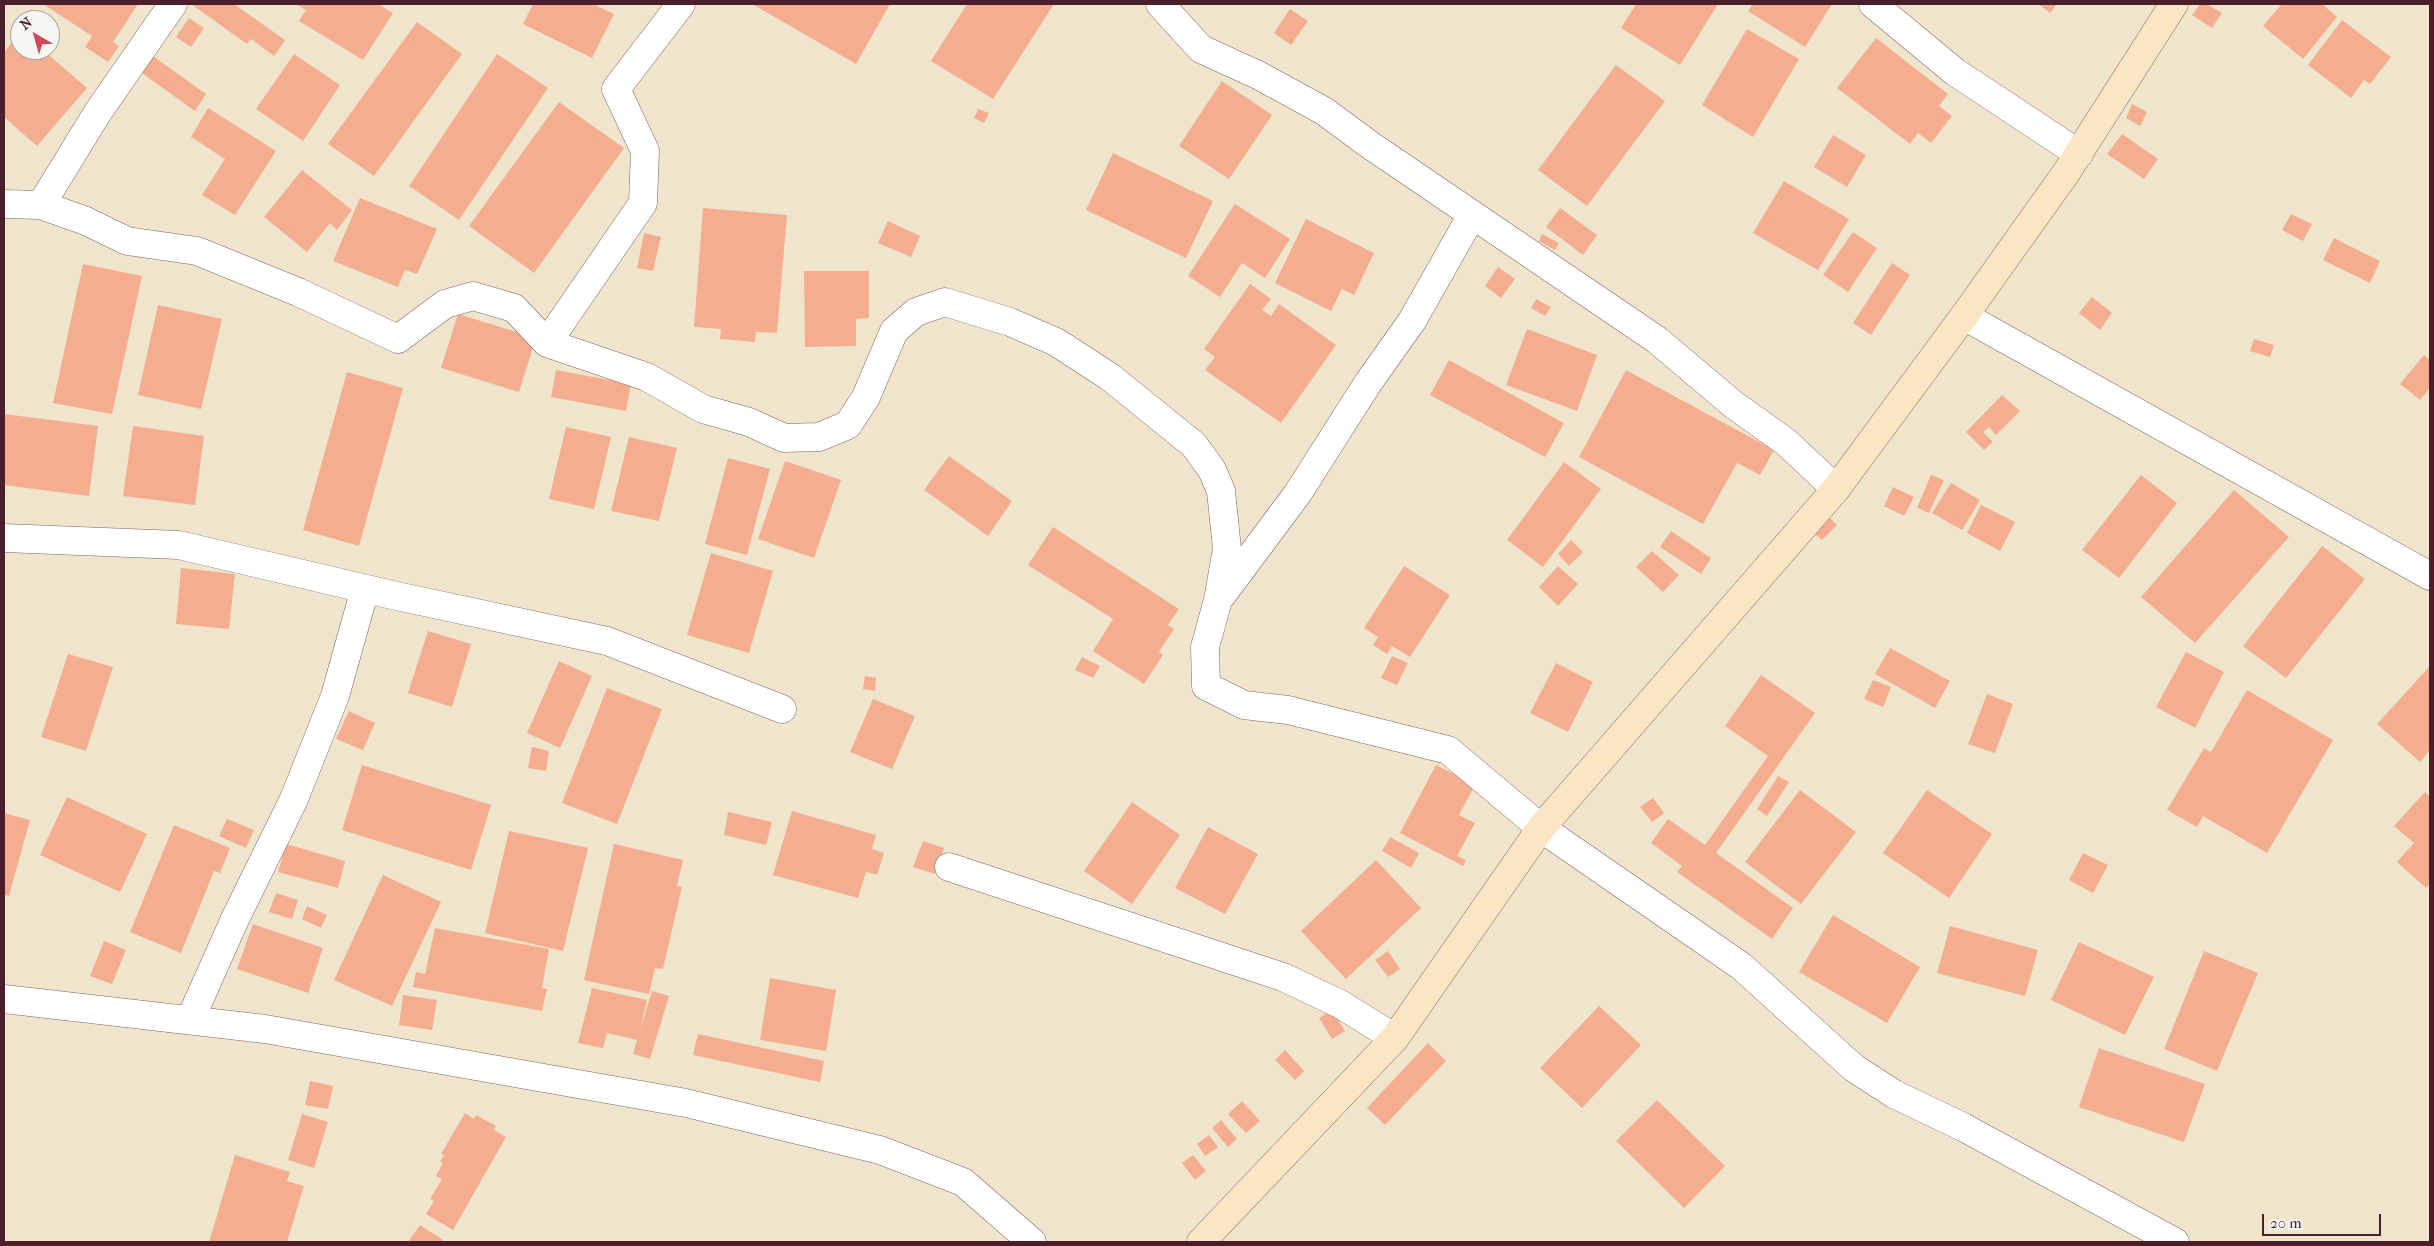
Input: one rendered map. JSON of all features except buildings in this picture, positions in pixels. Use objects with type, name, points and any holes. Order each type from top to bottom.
[{"type":"street","points":[[42,205],[98,112],[173,4]]},
{"type":"street","points":[[547,343],[643,203],[644,151],[616,89],[681,4]]},
{"type":"street","points":[[1160,4],[1201,49],[1258,75],[1324,111],[1370,145],[1657,340],[1734,405],[1786,442],[1836,489]]},
{"type":"street","points":[[1873,4],[1955,72],[2078,154]]},
{"type":"street","points":[[1201,1242],[1395,1038],[1540,828],[1836,489],[1964,316],[2078,154],[2174,4]]},
{"type":"street","points":[[4,204],[42,205],[86,221],[127,241],[197,252],[298,292],[398,339],[445,304],[474,296],[514,308],[547,343],[647,377],[703,408],[749,422],[784,438],[819,437],[848,424],[866,397],[894,331],[916,312],[944,302],[1010,322],[1056,342],[1110,377],[1194,445],[1212,470],[1221,491],[1227,550],[1218,600],[1205,647],[1206,686],[1244,705],[1288,710],[1448,750],[1540,828],[1741,966],[1854,1068],[1894,1094],[1963,1127],[2175,1242]]},
{"type":"street","points":[[1218,600],[1298,493],[1368,383],[1412,321],[1472,215]]},
{"type":"street","points":[[1964,316],[2430,576]]},
{"type":"street","points":[[4,538],[178,545],[365,589],[607,641],[782,709]]},
{"type":"street","points":[[190,1020],[235,919],[294,799],[336,696],[365,589]]},
{"type":"street","points":[[948,867],[1283,977],[1340,1004],[1395,1038]]},
{"type":"street","points":[[4,999],[265,1029],[686,1103],[880,1150],[963,1182],[1032,1242]]}]
